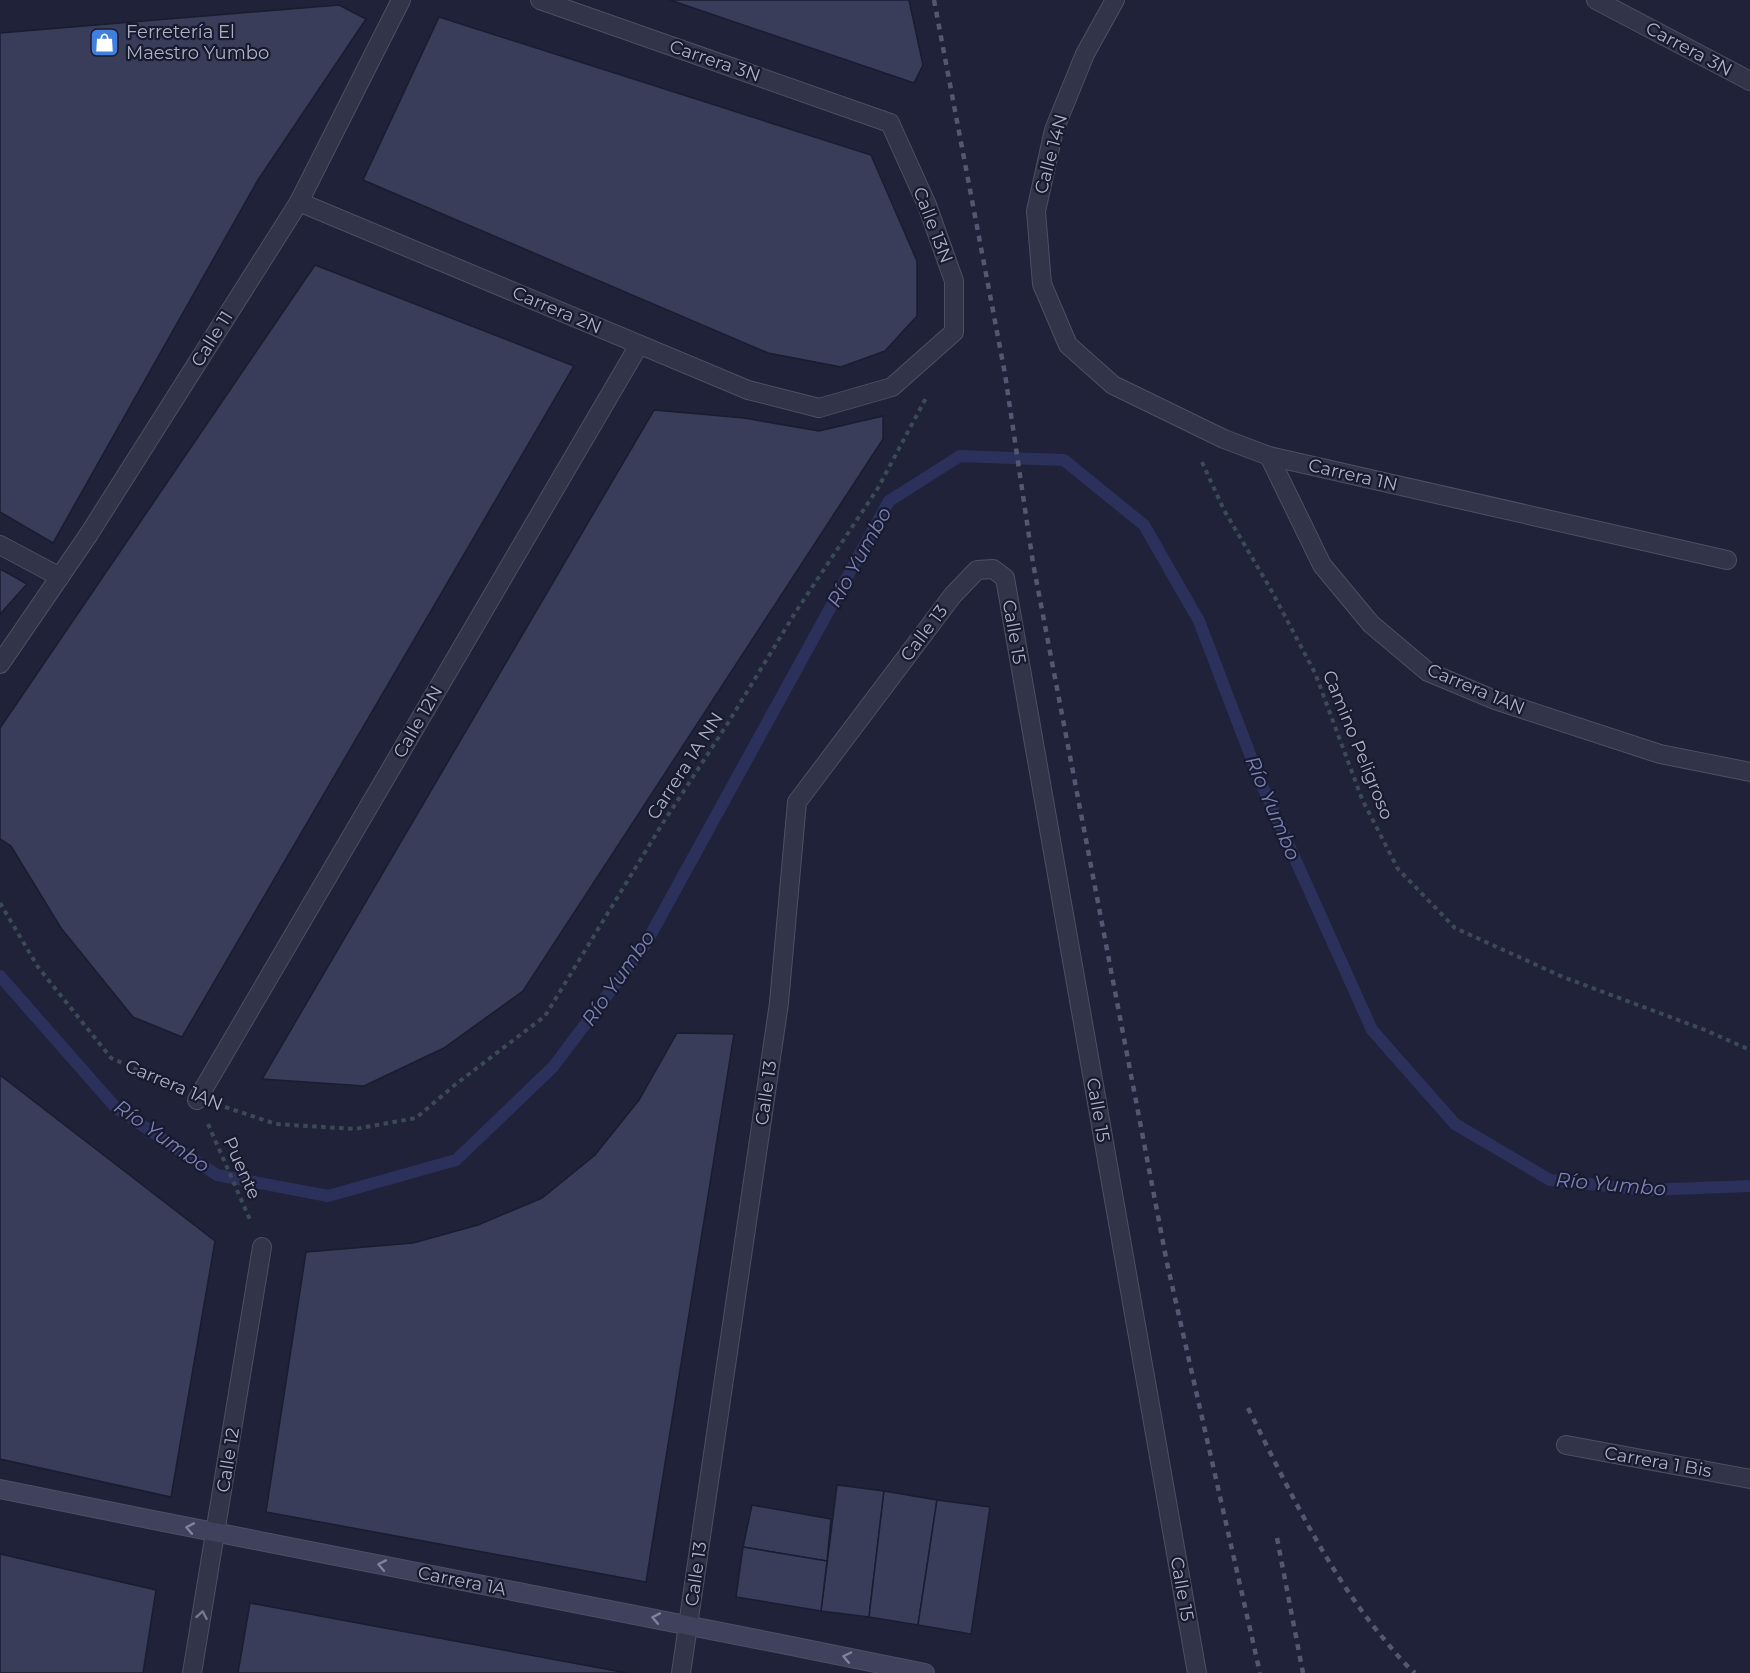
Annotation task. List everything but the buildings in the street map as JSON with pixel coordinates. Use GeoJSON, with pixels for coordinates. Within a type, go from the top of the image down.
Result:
{"type":"FeatureCollection","features":[{"type":"Feature","properties":{"kind":"street","name":"Calle 11"},"geometry":{"type":"LineString","coordinates":[[0,664],[95,524],[298,202],[401,0]]}},
{"type":"Feature","properties":{"kind":"street","name":"Carrera 3N"},"geometry":{"type":"LineString","coordinates":[[540,0],[890,123]]}},
{"type":"Feature","properties":{"kind":"street","name":"Calle 14N"},"geometry":{"type":"LineString","coordinates":[[1042,284],[1036,211],[1054,130],[1085,54],[1115,0]]}},
{"type":"Feature","properties":{"kind":"street","name":"Carrera 3N"},"geometry":{"type":"LineString","coordinates":[[1596,0],[1750,81]]}},
{"type":"Feature","properties":{"kind":"street","name":"Calle 13N"},"geometry":{"type":"LineString","coordinates":[[819,408],[892,387],[954,332],[954,281],[927,205],[890,123]]}},
{"type":"Feature","properties":{"kind":"street","name":"Carrera 2N"},"geometry":{"type":"LineString","coordinates":[[298,202],[748,390],[819,408]]}},
{"type":"Feature","properties":{"kind":"street","name":"Carrera 1N"},"geometry":{"type":"LineString","coordinates":[[1042,284],[1068,345],[1113,385],[1224,439],[1269,456],[1726,560]]}},
{"type":"Feature","properties":{"kind":"street","name":"Calle 12N"},"geometry":{"type":"LineString","coordinates":[[198,1099],[639,345]]}},
{"type":"Feature","properties":{"kind":"street","name":"Carrera 1AN"},"geometry":{"type":"LineString","coordinates":[[1269,456],[1322,565],[1371,624],[1428,672],[1496,700],[1660,754],[1750,772]]}},
{"type":"Feature","properties":{"kind":"street"},"geometry":{"type":"LineString","coordinates":[[0,544],[60,577]]}},
{"type":"Feature","properties":{"kind":"street","name":"Calle 15"},"geometry":{"type":"LineString","coordinates":[[977,570],[993,569],[1005,578],[1197,1673]]}},
{"type":"Feature","properties":{"kind":"street","name":"Calle 13"},"geometry":{"type":"LineString","coordinates":[[681,1673],[779,1004],[797,802],[953,596],[977,570]]}},
{"type":"Feature","properties":{"kind":"street","name":"Calle 12"},"geometry":{"type":"LineString","coordinates":[[192,1673],[262,1247]]}},
{"type":"Feature","properties":{"kind":"street","name":"Carrera 1 Bis"},"geometry":{"type":"LineString","coordinates":[[1566,1445],[1750,1479]]}},
{"type":"Feature","properties":{"kind":"street","name":"Carrera 1A"},"geometry":{"type":"LineString","coordinates":[[0,1489],[925,1673]]}},
{"type":"Feature","properties":{"kind":"path","name":"Carrera 1A NN"},"geometry":{"type":"LineString","coordinates":[[355,1129],[416,1118],[456,1084],[545,1016],[661,826],[878,488],[928,395]]}},
{"type":"Feature","properties":{"kind":"path","name":"Camino Peligroso"},"geometry":{"type":"LineString","coordinates":[[1201,460],[1224,510],[1270,588],[1315,673],[1362,799],[1398,869],[1455,928],[1563,977],[1705,1030],[1750,1050]]}},
{"type":"Feature","properties":{"kind":"path","name":"Carrera 1AN"},"geometry":{"type":"LineString","coordinates":[[0,903],[38,968],[111,1058],[198,1099],[276,1124],[355,1129]]}},
{"type":"Feature","properties":{"kind":"path","name":"Puente"},"geometry":{"type":"LineString","coordinates":[[198,1099],[262,1247]]}},
{"type":"Feature","properties":{"kind":"waterway","name":"Río Yumbo"},"geometry":{"type":"LineString","coordinates":[[0,976],[116,1108],[217,1175],[328,1196],[456,1160],[553,1067],[645,945],[889,501],[960,456],[1064,460],[1144,525],[1199,621],[1261,783],[1372,1030],[1455,1124],[1550,1180],[1646,1190],[1750,1186]]}},
{"type":"Feature","properties":{"kind":"railway"},"geometry":{"type":"LineString","coordinates":[[934,0],[1005,374],[1033,563],[1167,1263],[1260,1673]]}},
{"type":"Feature","properties":{"kind":"railway"},"geometry":{"type":"LineString","coordinates":[[1248,1408],[1307,1523],[1340,1579],[1378,1632],[1415,1673]]}},
{"type":"Feature","properties":{"kind":"railway"},"geometry":{"type":"LineString","coordinates":[[1277,1538],[1303,1673]]}},
{"type":"Feature","properties":{"kind":"place","name":"Ferretería El Maestro Yumbo"},"geometry":{"type":"Point","coordinates":[105,42]}}]}
